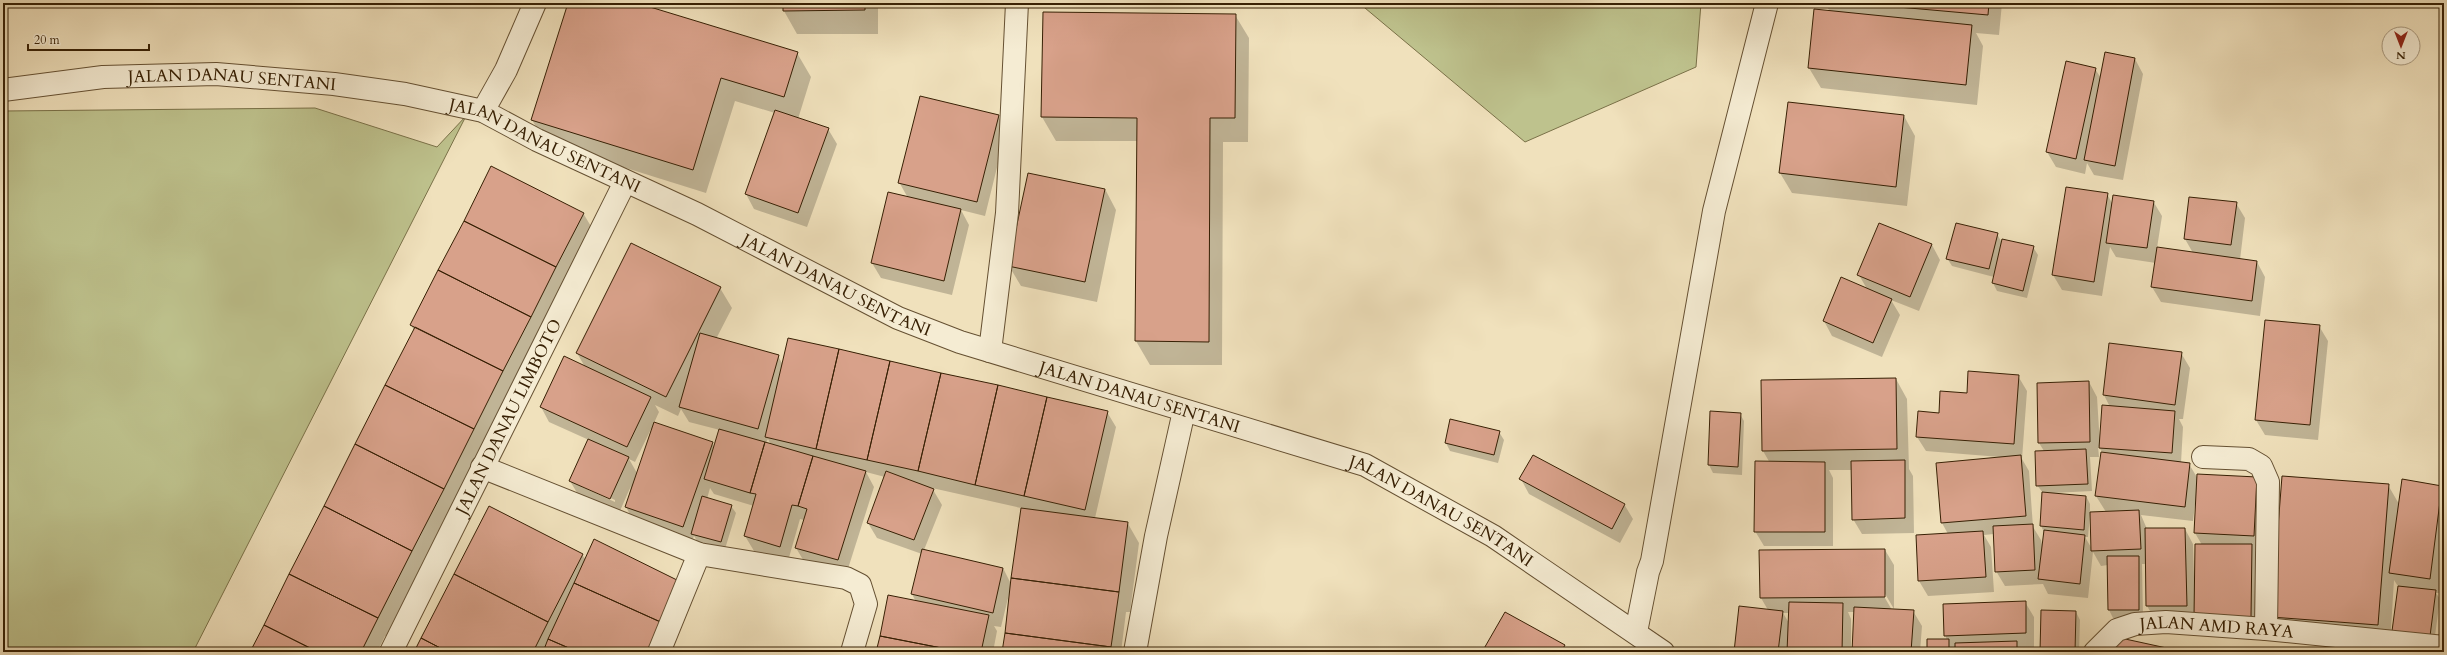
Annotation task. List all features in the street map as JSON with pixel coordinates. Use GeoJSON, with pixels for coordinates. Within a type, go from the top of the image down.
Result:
{"type":"FeatureCollection","features":[{"type":"Feature","properties":{"kind":"street"},"geometry":{"type":"LineString","coordinates":[[483,111],[506,70],[535,3]]}},
{"type":"Feature","properties":{"kind":"street"},"geometry":{"type":"LineString","coordinates":[[990,351],[1007,212],[1016,3]]}},
{"type":"Feature","properties":{"kind":"street"},"geometry":{"type":"LineString","coordinates":[[1636,632],[1648,572],[1652,561],[1714,210],[1767,3]]}},
{"type":"Feature","properties":{"kind":"street","name":"JALAN DANAU SENTANI"},"geometry":{"type":"LineString","coordinates":[[3,90],[103,77],[216,74],[334,84],[405,94],[483,111],[537,140],[697,214],[898,318],[990,351],[1364,465],[1493,536],[1636,632],[1662,652]]}},
{"type":"Feature","properties":{"kind":"street","name":"JALAN DANAU LIMBOTO"},"geometry":{"type":"LineString","coordinates":[[391,652],[625,182]]}},
{"type":"Feature","properties":{"kind":"street"},"geometry":{"type":"LineString","coordinates":[[1135,652],[1156,536],[1184,411]]}},
{"type":"Feature","properties":{"kind":"street"},"geometry":{"type":"LineString","coordinates":[[2203,457],[2249,460],[2261,466],[2268,482],[2266,629]]}},
{"type":"Feature","properties":{"kind":"street"},"geometry":{"type":"LineString","coordinates":[[482,468],[699,554],[846,578],[860,585],[866,604],[852,652]]}},
{"type":"Feature","properties":{"kind":"street"},"geometry":{"type":"LineString","coordinates":[[659,652],[699,554]]}},
{"type":"Feature","properties":{"kind":"street","name":"JALAN AMD RAYA"},"geometry":{"type":"LineString","coordinates":[[2095,652],[2116,630],[2135,624],[2166,622],[2266,629],[2444,647]]}},
{"type":"Feature","properties":{"kind":"green space"},"geometry":{"type":"Polygon","coordinates":[[[1359,3],[1701,3],[1696,67],[1525,142],[1359,3]]]}},
{"type":"Feature","properties":{"kind":"green space"},"geometry":{"type":"Polygon","coordinates":[[[315,108],[437,147],[466,116],[193,652],[3,652],[3,111],[315,108]]]}},
{"type":"Feature","properties":{"kind":"building"},"geometry":{"type":"Polygon","coordinates":[[[568,3],[637,3],[798,52],[784,97],[721,78],[693,170],[531,120],[568,3]]]}},
{"type":"Feature","properties":{"kind":"building"},"geometry":{"type":"Polygon","coordinates":[[[783,3],[865,3],[865,10],[783,11],[783,3]]]}},
{"type":"Feature","properties":{"kind":"building"},"geometry":{"type":"Polygon","coordinates":[[[1853,3],[1989,3],[1988,15],[1853,3]]]}},
{"type":"Feature","properties":{"kind":"building"},"geometry":{"type":"Polygon","coordinates":[[[1814,9],[1972,25],[1966,85],[1808,68],[1814,9]]]}},
{"type":"Feature","properties":{"kind":"building"},"geometry":{"type":"Polygon","coordinates":[[[1043,12],[1236,14],[1235,118],[1210,118],[1209,342],[1135,341],[1137,118],[1041,117],[1043,12]]]}},
{"type":"Feature","properties":{"kind":"building"},"geometry":{"type":"Polygon","coordinates":[[[2105,52],[2135,58],[2115,166],[2084,160],[2105,52]]]}},
{"type":"Feature","properties":{"kind":"building"},"geometry":{"type":"Polygon","coordinates":[[[2066,61],[2096,68],[2076,159],[2046,152],[2066,61]]]}},
{"type":"Feature","properties":{"kind":"building"},"geometry":{"type":"Polygon","coordinates":[[[920,96],[999,115],[977,202],[898,183],[920,96]]]}},
{"type":"Feature","properties":{"kind":"building"},"geometry":{"type":"Polygon","coordinates":[[[1788,102],[1904,115],[1896,187],[1779,173],[1788,102]]]}},
{"type":"Feature","properties":{"kind":"building"},"geometry":{"type":"Polygon","coordinates":[[[775,110],[829,128],[798,213],[745,194],[775,110]]]}},
{"type":"Feature","properties":{"kind":"building"},"geometry":{"type":"Polygon","coordinates":[[[491,166],[584,213],[556,267],[464,221],[491,166]]]}},
{"type":"Feature","properties":{"kind":"building"},"geometry":{"type":"Polygon","coordinates":[[[1028,173],[1105,189],[1085,282],[1008,266],[1028,173]]]}},
{"type":"Feature","properties":{"kind":"building"},"geometry":{"type":"Polygon","coordinates":[[[2066,187],[2108,193],[2094,282],[2052,275],[2066,187]]]}},
{"type":"Feature","properties":{"kind":"building"},"geometry":{"type":"Polygon","coordinates":[[[888,192],[961,209],[944,281],[871,263],[888,192]]]}},
{"type":"Feature","properties":{"kind":"building"},"geometry":{"type":"Polygon","coordinates":[[[2113,195],[2154,201],[2147,248],[2106,243],[2113,195]]]}},
{"type":"Feature","properties":{"kind":"building"},"geometry":{"type":"Polygon","coordinates":[[[2189,197],[2237,202],[2231,245],[2184,239],[2189,197]]]}},
{"type":"Feature","properties":{"kind":"building"},"geometry":{"type":"Polygon","coordinates":[[[464,221],[556,267],[531,317],[438,270],[464,221]]]}},
{"type":"Feature","properties":{"kind":"building"},"geometry":{"type":"Polygon","coordinates":[[[1879,223],[1932,244],[1910,297],[1857,275],[1879,223]]]}},
{"type":"Feature","properties":{"kind":"building"},"geometry":{"type":"Polygon","coordinates":[[[1956,223],[1998,233],[1989,269],[1946,259],[1956,223]]]}},
{"type":"Feature","properties":{"kind":"building"},"geometry":{"type":"Polygon","coordinates":[[[2002,239],[2034,246],[2023,291],[1992,283],[2002,239]]]}},
{"type":"Feature","properties":{"kind":"building"},"geometry":{"type":"Polygon","coordinates":[[[631,243],[721,287],[666,397],[576,353],[631,243]]]}},
{"type":"Feature","properties":{"kind":"building"},"geometry":{"type":"Polygon","coordinates":[[[2157,247],[2257,261],[2252,301],[2151,287],[2157,247]]]}},
{"type":"Feature","properties":{"kind":"building"},"geometry":{"type":"Polygon","coordinates":[[[438,270],[531,317],[503,371],[410,325],[438,270]]]}},
{"type":"Feature","properties":{"kind":"building"},"geometry":{"type":"Polygon","coordinates":[[[1841,277],[1892,299],[1873,343],[1823,321],[1841,277]]]}},
{"type":"Feature","properties":{"kind":"building"},"geometry":{"type":"Polygon","coordinates":[[[2265,320],[2320,325],[2310,425],[2255,420],[2265,320]]]}},
{"type":"Feature","properties":{"kind":"building"},"geometry":{"type":"Polygon","coordinates":[[[415,327],[503,371],[474,429],[385,385],[415,327]]]}},
{"type":"Feature","properties":{"kind":"building"},"geometry":{"type":"Polygon","coordinates":[[[700,333],[779,355],[758,429],[679,407],[700,333]]]}},
{"type":"Feature","properties":{"kind":"building"},"geometry":{"type":"Polygon","coordinates":[[[788,338],[839,349],[816,449],[765,437],[788,338]]]}},
{"type":"Feature","properties":{"kind":"building"},"geometry":{"type":"Polygon","coordinates":[[[2109,343],[2182,352],[2175,405],[2103,395],[2109,343]]]}},
{"type":"Feature","properties":{"kind":"building"},"geometry":{"type":"Polygon","coordinates":[[[839,349],[890,361],[867,460],[816,449],[839,349]]]}},
{"type":"Feature","properties":{"kind":"building"},"geometry":{"type":"Polygon","coordinates":[[[564,356],[651,397],[627,447],[540,407],[564,356]]]}},
{"type":"Feature","properties":{"kind":"building"},"geometry":{"type":"Polygon","coordinates":[[[890,361],[941,373],[918,471],[867,460],[890,361]]]}},
{"type":"Feature","properties":{"kind":"building"},"geometry":{"type":"Polygon","coordinates":[[[1968,371],[2019,375],[2014,444],[1916,437],[1918,411],[1939,413],[1940,391],[1967,393],[1968,371]]]}},
{"type":"Feature","properties":{"kind":"building"},"geometry":{"type":"Polygon","coordinates":[[[941,373],[998,385],[975,485],[918,471],[941,373]]]}},
{"type":"Feature","properties":{"kind":"building"},"geometry":{"type":"Polygon","coordinates":[[[1896,378],[1897,449],[1762,451],[1761,380],[1896,378]]]}},
{"type":"Feature","properties":{"kind":"building"},"geometry":{"type":"Polygon","coordinates":[[[2089,381],[2090,442],[2038,443],[2037,383],[2089,381]]]}},
{"type":"Feature","properties":{"kind":"building"},"geometry":{"type":"Polygon","coordinates":[[[385,385],[474,429],[444,489],[355,444],[385,385]]]}},
{"type":"Feature","properties":{"kind":"building"},"geometry":{"type":"Polygon","coordinates":[[[998,385],[1047,397],[1024,496],[975,485],[998,385]]]}},
{"type":"Feature","properties":{"kind":"building"},"geometry":{"type":"Polygon","coordinates":[[[1047,397],[1108,411],[1085,510],[1024,496],[1047,397]]]}},
{"type":"Feature","properties":{"kind":"building"},"geometry":{"type":"Polygon","coordinates":[[[2102,405],[2175,411],[2172,453],[2099,448],[2102,405]]]}},
{"type":"Feature","properties":{"kind":"building"},"geometry":{"type":"Polygon","coordinates":[[[1710,411],[1741,413],[1738,467],[1708,465],[1710,411]]]}},
{"type":"Feature","properties":{"kind":"building"},"geometry":{"type":"Polygon","coordinates":[[[1450,419],[1500,431],[1494,455],[1445,443],[1450,419]]]}},
{"type":"Feature","properties":{"kind":"building"},"geometry":{"type":"Polygon","coordinates":[[[654,422],[713,442],[683,527],[625,507],[654,422]]]}},
{"type":"Feature","properties":{"kind":"building"},"geometry":{"type":"Polygon","coordinates":[[[719,429],[765,442],[750,493],[704,479],[719,429]]]}},
{"type":"Feature","properties":{"kind":"building"},"geometry":{"type":"Polygon","coordinates":[[[588,439],[629,457],[610,499],[569,481],[588,439]]]}},
{"type":"Feature","properties":{"kind":"building"},"geometry":{"type":"Polygon","coordinates":[[[765,442],[813,456],[798,506],[792,505],[780,547],[744,536],[756,494],[750,493],[765,442]]]}},
{"type":"Feature","properties":{"kind":"building"},"geometry":{"type":"Polygon","coordinates":[[[355,444],[444,489],[412,551],[324,506],[355,444]]]}},
{"type":"Feature","properties":{"kind":"building"},"geometry":{"type":"Polygon","coordinates":[[[2086,449],[2088,484],[2036,486],[2035,451],[2086,449]]]}},
{"type":"Feature","properties":{"kind":"building"},"geometry":{"type":"Polygon","coordinates":[[[2101,452],[2190,463],[2185,507],[2095,496],[2101,452]]]}},
{"type":"Feature","properties":{"kind":"building"},"geometry":{"type":"Polygon","coordinates":[[[1533,455],[1625,504],[1612,529],[1519,479],[1533,455]]]}},
{"type":"Feature","properties":{"kind":"building"},"geometry":{"type":"Polygon","coordinates":[[[2021,455],[2026,516],[1941,523],[1936,463],[2021,455]]]}},
{"type":"Feature","properties":{"kind":"building"},"geometry":{"type":"Polygon","coordinates":[[[813,456],[866,471],[838,560],[795,548],[807,509],[798,506],[813,456]]]}},
{"type":"Feature","properties":{"kind":"building"},"geometry":{"type":"Polygon","coordinates":[[[1905,460],[1905,518],[1852,520],[1851,461],[1905,460]]]}},
{"type":"Feature","properties":{"kind":"building"},"geometry":{"type":"Polygon","coordinates":[[[1755,461],[1825,462],[1825,532],[1754,532],[1755,461]]]}},
{"type":"Feature","properties":{"kind":"building"},"geometry":{"type":"Polygon","coordinates":[[[886,471],[934,489],[914,540],[867,523],[886,471]]]}},
{"type":"Feature","properties":{"kind":"building"},"geometry":{"type":"Polygon","coordinates":[[[2197,474],[2257,477],[2254,536],[2194,533],[2197,474]]]}},
{"type":"Feature","properties":{"kind":"building"},"geometry":{"type":"Polygon","coordinates":[[[2282,476],[2389,484],[2378,625],[2271,617],[2282,476]]]}},
{"type":"Feature","properties":{"kind":"building"},"geometry":{"type":"Polygon","coordinates":[[[2402,479],[2442,486],[2430,579],[2389,573],[2402,479]]]}},
{"type":"Feature","properties":{"kind":"building"},"geometry":{"type":"Polygon","coordinates":[[[2042,492],[2086,496],[2084,530],[2040,526],[2042,492]]]}},
{"type":"Feature","properties":{"kind":"building"},"geometry":{"type":"Polygon","coordinates":[[[702,496],[732,505],[721,542],[691,534],[702,496]]]}},
{"type":"Feature","properties":{"kind":"building"},"geometry":{"type":"Polygon","coordinates":[[[324,506],[412,551],[378,618],[289,574],[324,506]]]}},
{"type":"Feature","properties":{"kind":"building"},"geometry":{"type":"Polygon","coordinates":[[[489,506],[583,554],[548,622],[454,574],[489,506]]]}},
{"type":"Feature","properties":{"kind":"building"},"geometry":{"type":"Polygon","coordinates":[[[1021,508],[1128,522],[1119,592],[1011,578],[1021,508]]]}},
{"type":"Feature","properties":{"kind":"building"},"geometry":{"type":"Polygon","coordinates":[[[2139,510],[2141,549],[2091,551],[2090,512],[2139,510]]]}},
{"type":"Feature","properties":{"kind":"building"},"geometry":{"type":"Polygon","coordinates":[[[2033,524],[2035,570],[1995,572],[1993,526],[2033,524]]]}},
{"type":"Feature","properties":{"kind":"building"},"geometry":{"type":"Polygon","coordinates":[[[2145,528],[2185,528],[2187,606],[2146,606],[2145,528]]]}},
{"type":"Feature","properties":{"kind":"building"},"geometry":{"type":"Polygon","coordinates":[[[2044,530],[2085,535],[2080,584],[2038,579],[2044,530]]]}},
{"type":"Feature","properties":{"kind":"building"},"geometry":{"type":"Polygon","coordinates":[[[1983,531],[1986,577],[1918,581],[1916,535],[1983,531]]]}},
{"type":"Feature","properties":{"kind":"building"},"geometry":{"type":"Polygon","coordinates":[[[594,539],[683,583],[665,624],[574,583],[594,539]]]}},
{"type":"Feature","properties":{"kind":"building"},"geometry":{"type":"Polygon","coordinates":[[[2195,544],[2252,544],[2251,617],[2194,616],[2195,544]]]}},
{"type":"Feature","properties":{"kind":"building"},"geometry":{"type":"Polygon","coordinates":[[[922,549],[1003,568],[993,613],[911,594],[922,549]]]}},
{"type":"Feature","properties":{"kind":"building"},"geometry":{"type":"Polygon","coordinates":[[[1885,549],[1885,597],[1760,598],[1759,550],[1885,549]]]}},
{"type":"Feature","properties":{"kind":"building"},"geometry":{"type":"Polygon","coordinates":[[[2107,556],[2139,556],[2139,610],[2108,610],[2107,556]]]}},
{"type":"Feature","properties":{"kind":"building"},"geometry":{"type":"Polygon","coordinates":[[[289,574],[378,618],[361,652],[318,652],[264,625],[289,574]]]}},
{"type":"Feature","properties":{"kind":"building"},"geometry":{"type":"Polygon","coordinates":[[[454,574],[548,622],[533,652],[448,652],[421,638],[454,574]]]}},
{"type":"Feature","properties":{"kind":"building"},"geometry":{"type":"Polygon","coordinates":[[[1011,578],[1119,592],[1111,647],[1005,633],[1011,578]]]}},
{"type":"Feature","properties":{"kind":"building"},"geometry":{"type":"Polygon","coordinates":[[[574,583],[665,624],[653,652],[578,652],[548,639],[574,583]]]}},
{"type":"Feature","properties":{"kind":"building"},"geometry":{"type":"Polygon","coordinates":[[[2398,586],[2436,590],[2430,636],[2392,631],[2398,586]]]}},
{"type":"Feature","properties":{"kind":"building"},"geometry":{"type":"Polygon","coordinates":[[[888,595],[989,615],[981,652],[962,652],[880,636],[888,595]]]}},
{"type":"Feature","properties":{"kind":"building"},"geometry":{"type":"Polygon","coordinates":[[[2444,597],[2444,619],[2440,618],[2444,597]]]}},
{"type":"Feature","properties":{"kind":"building"},"geometry":{"type":"Polygon","coordinates":[[[2026,601],[2026,633],[1944,636],[1943,604],[2026,601]]]}},
{"type":"Feature","properties":{"kind":"building"},"geometry":{"type":"Polygon","coordinates":[[[1789,602],[1843,603],[1842,652],[1787,652],[1789,602]]]}},
{"type":"Feature","properties":{"kind":"building"},"geometry":{"type":"Polygon","coordinates":[[[1739,606],[1783,611],[1778,652],[1734,652],[1739,606]]]}},
{"type":"Feature","properties":{"kind":"building"},"geometry":{"type":"Polygon","coordinates":[[[1854,607],[1914,610],[1911,652],[1852,652],[1854,607]]]}},
{"type":"Feature","properties":{"kind":"building"},"geometry":{"type":"Polygon","coordinates":[[[2041,610],[2076,611],[2075,652],[2040,652],[2041,610]]]}},
{"type":"Feature","properties":{"kind":"building"},"geometry":{"type":"Polygon","coordinates":[[[1505,612],[1565,645],[1561,652],[1482,652],[1505,612]]]}},
{"type":"Feature","properties":{"kind":"building"},"geometry":{"type":"Polygon","coordinates":[[[264,625],[318,652],[250,652],[264,625]]]}},
{"type":"Feature","properties":{"kind":"building"},"geometry":{"type":"Polygon","coordinates":[[[1005,633],[1111,647],[1111,652],[1002,652],[1005,633]]]}},
{"type":"Feature","properties":{"kind":"building"},"geometry":{"type":"Polygon","coordinates":[[[880,636],[962,652],[876,652],[880,636]]]}},
{"type":"Feature","properties":{"kind":"building"},"geometry":{"type":"Polygon","coordinates":[[[2116,637],[2185,652],[2113,652],[2116,637]]]}},
{"type":"Feature","properties":{"kind":"building"},"geometry":{"type":"Polygon","coordinates":[[[421,638],[448,652],[414,652],[421,638]]]}},
{"type":"Feature","properties":{"kind":"building"},"geometry":{"type":"Polygon","coordinates":[[[548,639],[578,652],[543,652],[548,639]]]}},
{"type":"Feature","properties":{"kind":"building"},"geometry":{"type":"Polygon","coordinates":[[[1927,639],[1949,639],[1949,652],[1927,652],[1927,639]]]}},
{"type":"Feature","properties":{"kind":"building"},"geometry":{"type":"Polygon","coordinates":[[[2017,641],[2017,652],[1955,652],[1955,643],[2017,641]]]}}]}
